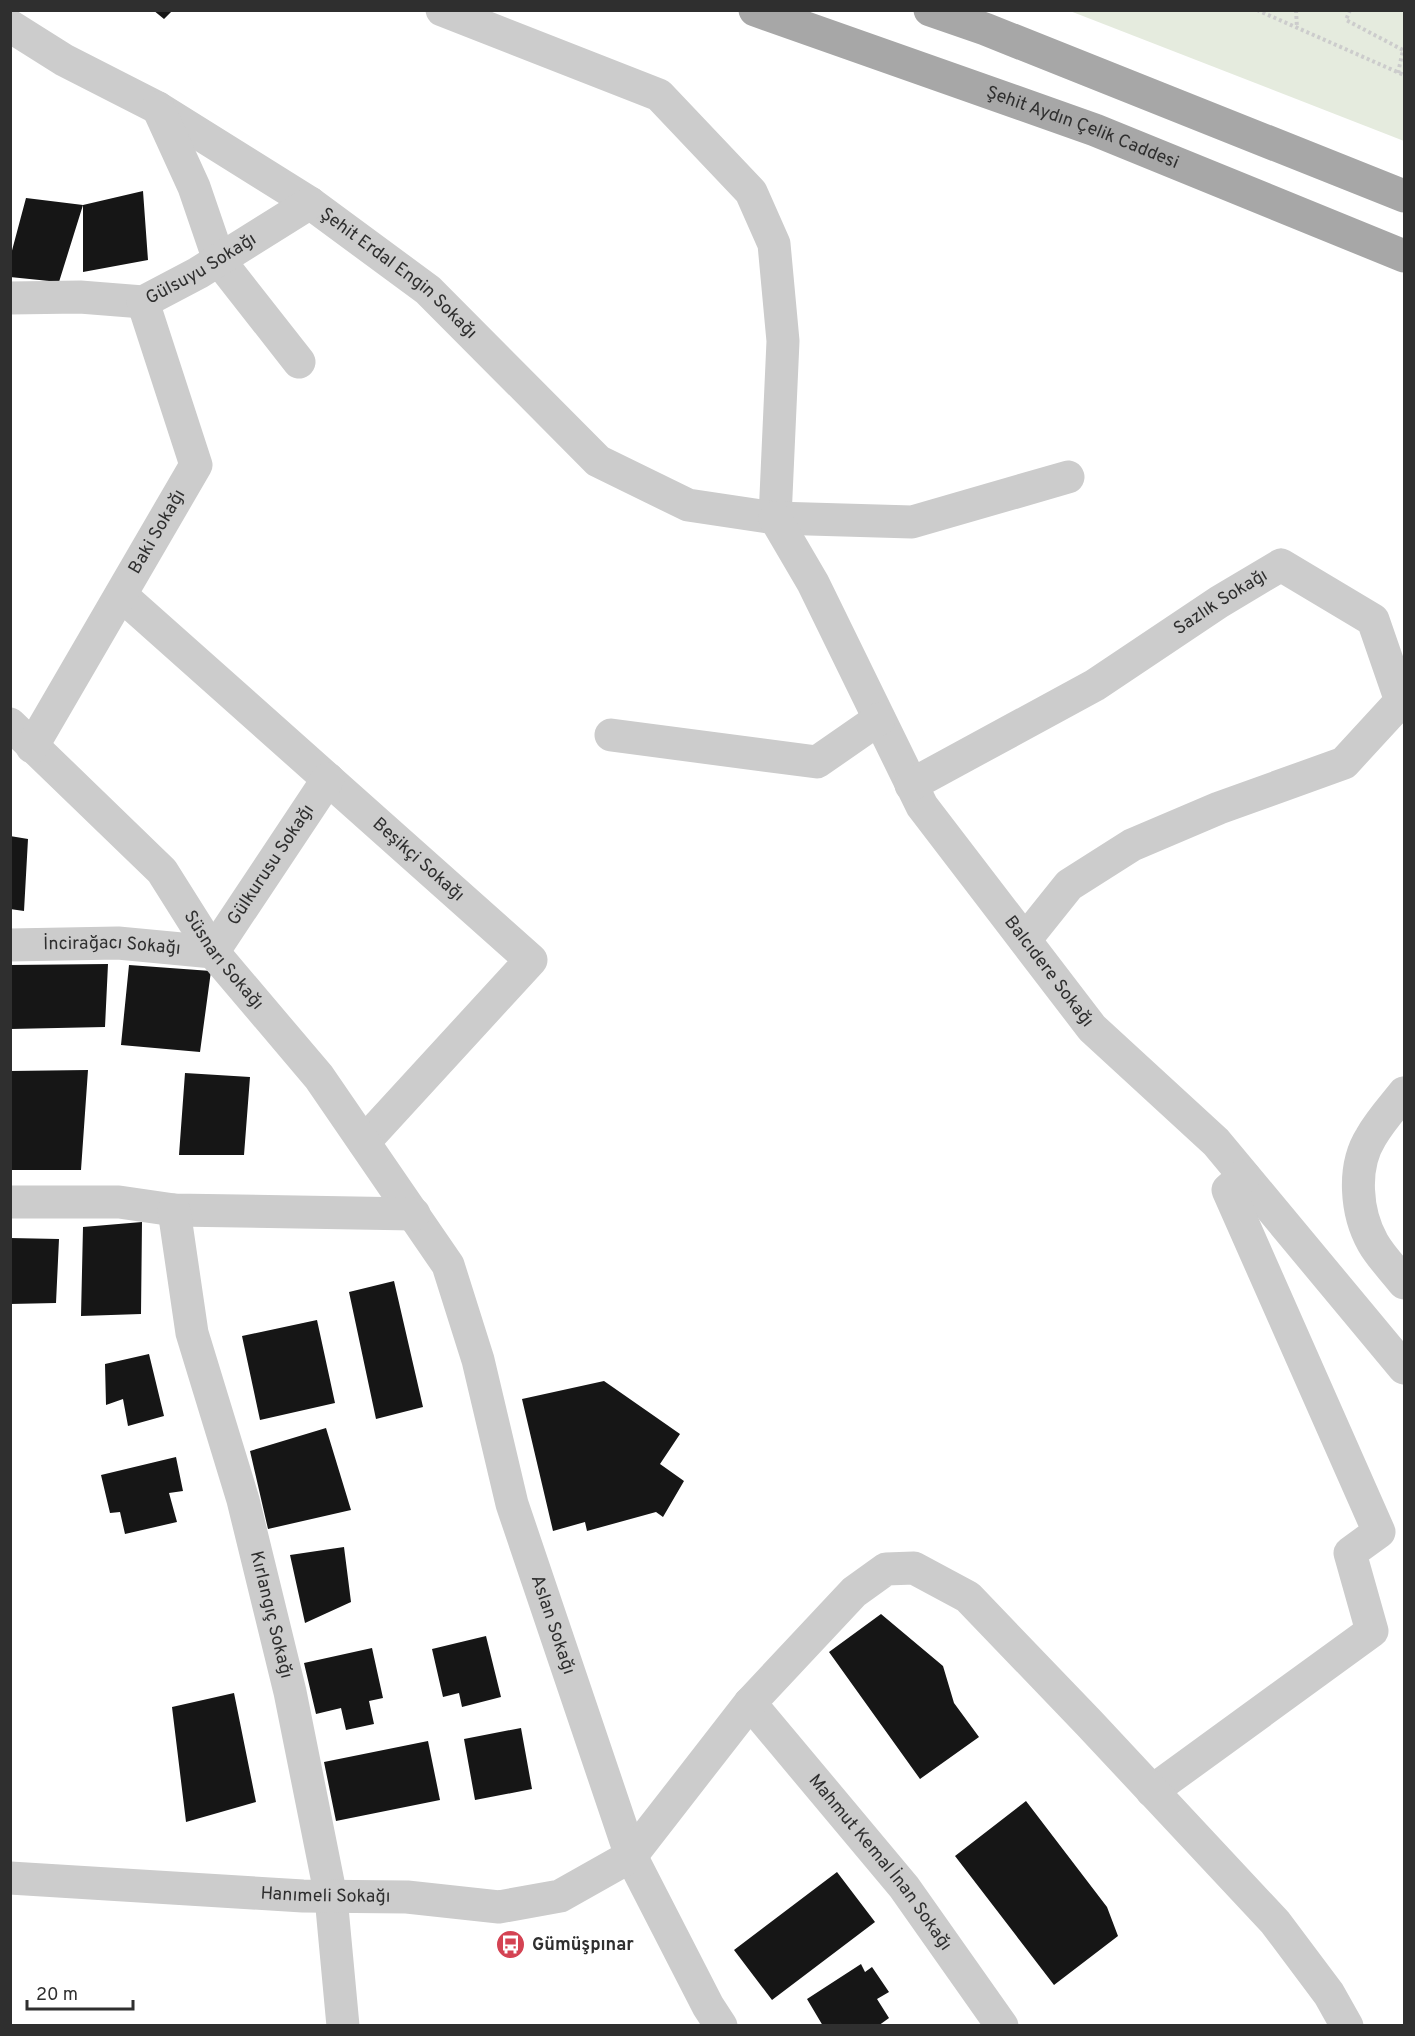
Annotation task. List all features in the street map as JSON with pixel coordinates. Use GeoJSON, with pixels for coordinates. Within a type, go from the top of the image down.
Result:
{"type":"FeatureCollection","features":[{"type":"Feature","properties":{"kind":"main road","name":"Şehit Aydın Çelik Caddesi"},"geometry":{"type":"LineString","coordinates":[[755,10],[1095,130],[1404,256]]}},
{"type":"Feature","properties":{"kind":"main road"},"geometry":{"type":"LineString","coordinates":[[930,10],[1404,196]]}},
{"type":"Feature","properties":{"kind":"street"},"geometry":{"type":"LineString","coordinates":[[442,10],[659,95],[751,192],[774,244],[783,341],[775,518]]}},
{"type":"Feature","properties":{"kind":"street","name":"Şehit Erdal Engin Sokağı"},"geometry":{"type":"LineString","coordinates":[[10,26],[64,60],[158,108],[310,203],[428,290],[598,461],[688,505],[775,518],[912,522],[1068,477]]}},
{"type":"Feature","properties":{"kind":"street"},"geometry":{"type":"LineString","coordinates":[[158,108],[194,186],[219,260],[299,362]]}},
{"type":"Feature","properties":{"kind":"street","name":"Gülsuyu Sokağı"},"geometry":{"type":"LineString","coordinates":[[10,298],[80,297],[143,302],[219,260],[310,203]]}},
{"type":"Feature","properties":{"kind":"street","name":"Baki Sokağı"},"geometry":{"type":"LineString","coordinates":[[21,736],[120,595],[196,465],[143,302]]}},
{"type":"Feature","properties":{"kind":"street","name":"Balcıdere Sokağı"},"geometry":{"type":"LineString","coordinates":[[775,518],[813,583],[922,806],[1092,1028],[1216,1142],[1404,1368]]}},
{"type":"Feature","properties":{"kind":"street","name":"Sazlık Sokağı"},"geometry":{"type":"LineString","coordinates":[[911,785],[1095,685],[1219,602],[1281,565],[1373,620],[1403,701],[1344,763],[1219,808],[1123,850],[1069,885],[1025,940]]}},
{"type":"Feature","properties":{"kind":"street","name":"Beşikçi Sokağı"},"geometry":{"type":"LineString","coordinates":[[120,595],[531,960],[364,1142]]}},
{"type":"Feature","properties":{"kind":"street"},"geometry":{"type":"LineString","coordinates":[[611,735],[817,762],[879,719]]}},
{"type":"Feature","properties":{"kind":"street","name":"Süsnarı Sokağı"},"geometry":{"type":"LineString","coordinates":[[21,736],[162,871],[213,952],[319,1077],[414,1214]]}},
{"type":"Feature","properties":{"kind":"street","name":"Gülkurusu Sokağı"},"geometry":{"type":"LineString","coordinates":[[213,952],[328,779]]}},
{"type":"Feature","properties":{"kind":"street","name":"İncirağacı Sokağı"},"geometry":{"type":"LineString","coordinates":[[10,945],[118,944],[213,952]]}},
{"type":"Feature","properties":{"kind":"street"},"geometry":{"type":"LineString","coordinates":[[1404,1093],[1370,1138],[1362,1159],[1358,1181],[1364,1224],[1373,1243],[1404,1283]]}},
{"type":"Feature","properties":{"kind":"street"},"geometry":{"type":"LineString","coordinates":[[1152,1791],[1372,1631],[1350,1553],[1379,1532],[1228,1190],[1244,1176]]}},
{"type":"Feature","properties":{"kind":"street"},"geometry":{"type":"LineString","coordinates":[[10,1202],[119,1202],[174,1210],[414,1214]]}},
{"type":"Feature","properties":{"kind":"street","name":"Kırlangıç Sokağı"},"geometry":{"type":"LineString","coordinates":[[174,1210],[192,1333],[243,1500],[288,1681],[331,1897],[343,2025]]}},
{"type":"Feature","properties":{"kind":"street","name":"Aslan Sokağı"},"geometry":{"type":"LineString","coordinates":[[414,1214],[448,1265],[478,1360],[512,1504],[631,1856],[708,2006],[721,2025]]}},
{"type":"Feature","properties":{"kind":"street"},"geometry":{"type":"LineString","coordinates":[[631,1856],[750,1703],[854,1592],[886,1569],[914,1568],[968,1597],[1152,1791],[1275,1922],[1329,1994],[1347,2025]]}},
{"type":"Feature","properties":{"kind":"street","name":"Mahmut Kemal İnan Sokağı"},"geometry":{"type":"LineString","coordinates":[[750,1703],[904,1887],[1002,2025]]}},
{"type":"Feature","properties":{"kind":"street","name":"Hanımeli Sokağı"},"geometry":{"type":"LineString","coordinates":[[10,1878],[331,1897],[407,1897],[499,1907],[560,1896],[631,1856]]}},
{"type":"Feature","properties":{"kind":"path"},"geometry":{"type":"LineString","coordinates":[[1257,10],[1404,75]]}},
{"type":"Feature","properties":{"kind":"path"},"geometry":{"type":"LineString","coordinates":[[1296,10],[1298,28]]}},
{"type":"Feature","properties":{"kind":"path"},"geometry":{"type":"LineString","coordinates":[[1350,10],[1346,21],[1404,50],[1398,73]]}},
{"type":"Feature","properties":{"kind":"shaded area"},"geometry":{"type":"Polygon","coordinates":[[[1070,11],[1404,11],[1404,141],[1070,11]]]}},
{"type":"Feature","properties":{"kind":"building"},"geometry":{"type":"Polygon","coordinates":[[[153,10],[173,10],[164,19],[153,10]]]}},
{"type":"Feature","properties":{"kind":"building"},"geometry":{"type":"Polygon","coordinates":[[[143,191],[148,260],[83,272],[83,205],[143,191]]]}},
{"type":"Feature","properties":{"kind":"building"},"geometry":{"type":"Polygon","coordinates":[[[26,198],[83,205],[59,282],[10,277],[10,258],[26,198]]]}},
{"type":"Feature","properties":{"kind":"building"},"geometry":{"type":"Polygon","coordinates":[[[10,836],[28,839],[24,911],[10,909],[10,836]]]}},
{"type":"Feature","properties":{"kind":"building"},"geometry":{"type":"Polygon","coordinates":[[[108,964],[105,1027],[10,1029],[10,965],[108,964]]]}},
{"type":"Feature","properties":{"kind":"building"},"geometry":{"type":"Polygon","coordinates":[[[129,965],[211,971],[200,1052],[121,1045],[129,965]]]}},
{"type":"Feature","properties":{"kind":"building"},"geometry":{"type":"Polygon","coordinates":[[[88,1070],[81,1170],[10,1170],[10,1071],[88,1070]]]}},
{"type":"Feature","properties":{"kind":"building"},"geometry":{"type":"Polygon","coordinates":[[[185,1073],[250,1077],[244,1155],[179,1155],[185,1073]]]}},
{"type":"Feature","properties":{"kind":"building"},"geometry":{"type":"Polygon","coordinates":[[[142,1222],[141,1314],[81,1316],[83,1227],[142,1222]]]}},
{"type":"Feature","properties":{"kind":"building"},"geometry":{"type":"Polygon","coordinates":[[[10,1238],[59,1239],[56,1303],[10,1304],[10,1238]]]}},
{"type":"Feature","properties":{"kind":"building"},"geometry":{"type":"Polygon","coordinates":[[[394,1281],[423,1407],[376,1419],[349,1292],[394,1281]]]}},
{"type":"Feature","properties":{"kind":"building"},"geometry":{"type":"Polygon","coordinates":[[[317,1320],[335,1403],[260,1420],[242,1336],[317,1320]]]}},
{"type":"Feature","properties":{"kind":"building"},"geometry":{"type":"Polygon","coordinates":[[[149,1354],[164,1416],[128,1426],[123,1399],[106,1405],[105,1364],[149,1354]]]}},
{"type":"Feature","properties":{"kind":"building"},"geometry":{"type":"Polygon","coordinates":[[[604,1381],[680,1434],[660,1464],[684,1481],[663,1517],[656,1512],[587,1531],[585,1522],[553,1531],[522,1399],[604,1381]]]}},
{"type":"Feature","properties":{"kind":"building"},"geometry":{"type":"Polygon","coordinates":[[[326,1428],[351,1510],[268,1529],[250,1451],[326,1428]]]}},
{"type":"Feature","properties":{"kind":"building"},"geometry":{"type":"Polygon","coordinates":[[[176,1457],[183,1491],[169,1493],[177,1522],[125,1534],[120,1512],[110,1513],[101,1475],[176,1457]]]}},
{"type":"Feature","properties":{"kind":"building"},"geometry":{"type":"Polygon","coordinates":[[[344,1547],[351,1602],[305,1623],[290,1555],[344,1547]]]}},
{"type":"Feature","properties":{"kind":"building"},"geometry":{"type":"Polygon","coordinates":[[[881,1614],[943,1666],[954,1703],[979,1737],[920,1779],[829,1652],[881,1614]]]}},
{"type":"Feature","properties":{"kind":"building"},"geometry":{"type":"Polygon","coordinates":[[[486,1636],[501,1697],[462,1707],[459,1693],[443,1697],[432,1649],[486,1636]]]}},
{"type":"Feature","properties":{"kind":"building"},"geometry":{"type":"Polygon","coordinates":[[[372,1648],[383,1698],[369,1701],[374,1724],[346,1730],[341,1708],[316,1714],[304,1663],[372,1648]]]}},
{"type":"Feature","properties":{"kind":"building"},"geometry":{"type":"Polygon","coordinates":[[[234,1693],[256,1802],[186,1822],[172,1707],[234,1693]]]}},
{"type":"Feature","properties":{"kind":"building"},"geometry":{"type":"Polygon","coordinates":[[[521,1728],[532,1789],[475,1800],[464,1739],[521,1728]]]}},
{"type":"Feature","properties":{"kind":"building"},"geometry":{"type":"Polygon","coordinates":[[[428,1741],[440,1800],[336,1821],[324,1762],[428,1741]]]}},
{"type":"Feature","properties":{"kind":"building"},"geometry":{"type":"Polygon","coordinates":[[[1026,1801],[1107,1907],[1118,1936],[1054,1985],[955,1856],[1026,1801]]]}},
{"type":"Feature","properties":{"kind":"building"},"geometry":{"type":"Polygon","coordinates":[[[837,1872],[875,1922],[772,2000],[734,1950],[837,1872]]]}},
{"type":"Feature","properties":{"kind":"building"},"geometry":{"type":"Polygon","coordinates":[[[861,1964],[865,1972],[872,1967],[889,1992],[877,1999],[889,2018],[878,2026],[823,2026],[807,1999],[861,1964]]]}},
{"type":"Feature","properties":{"kind":"place","name":"Gümüşpınar"},"geometry":{"type":"Point","coordinates":[511,1945]}}]}
